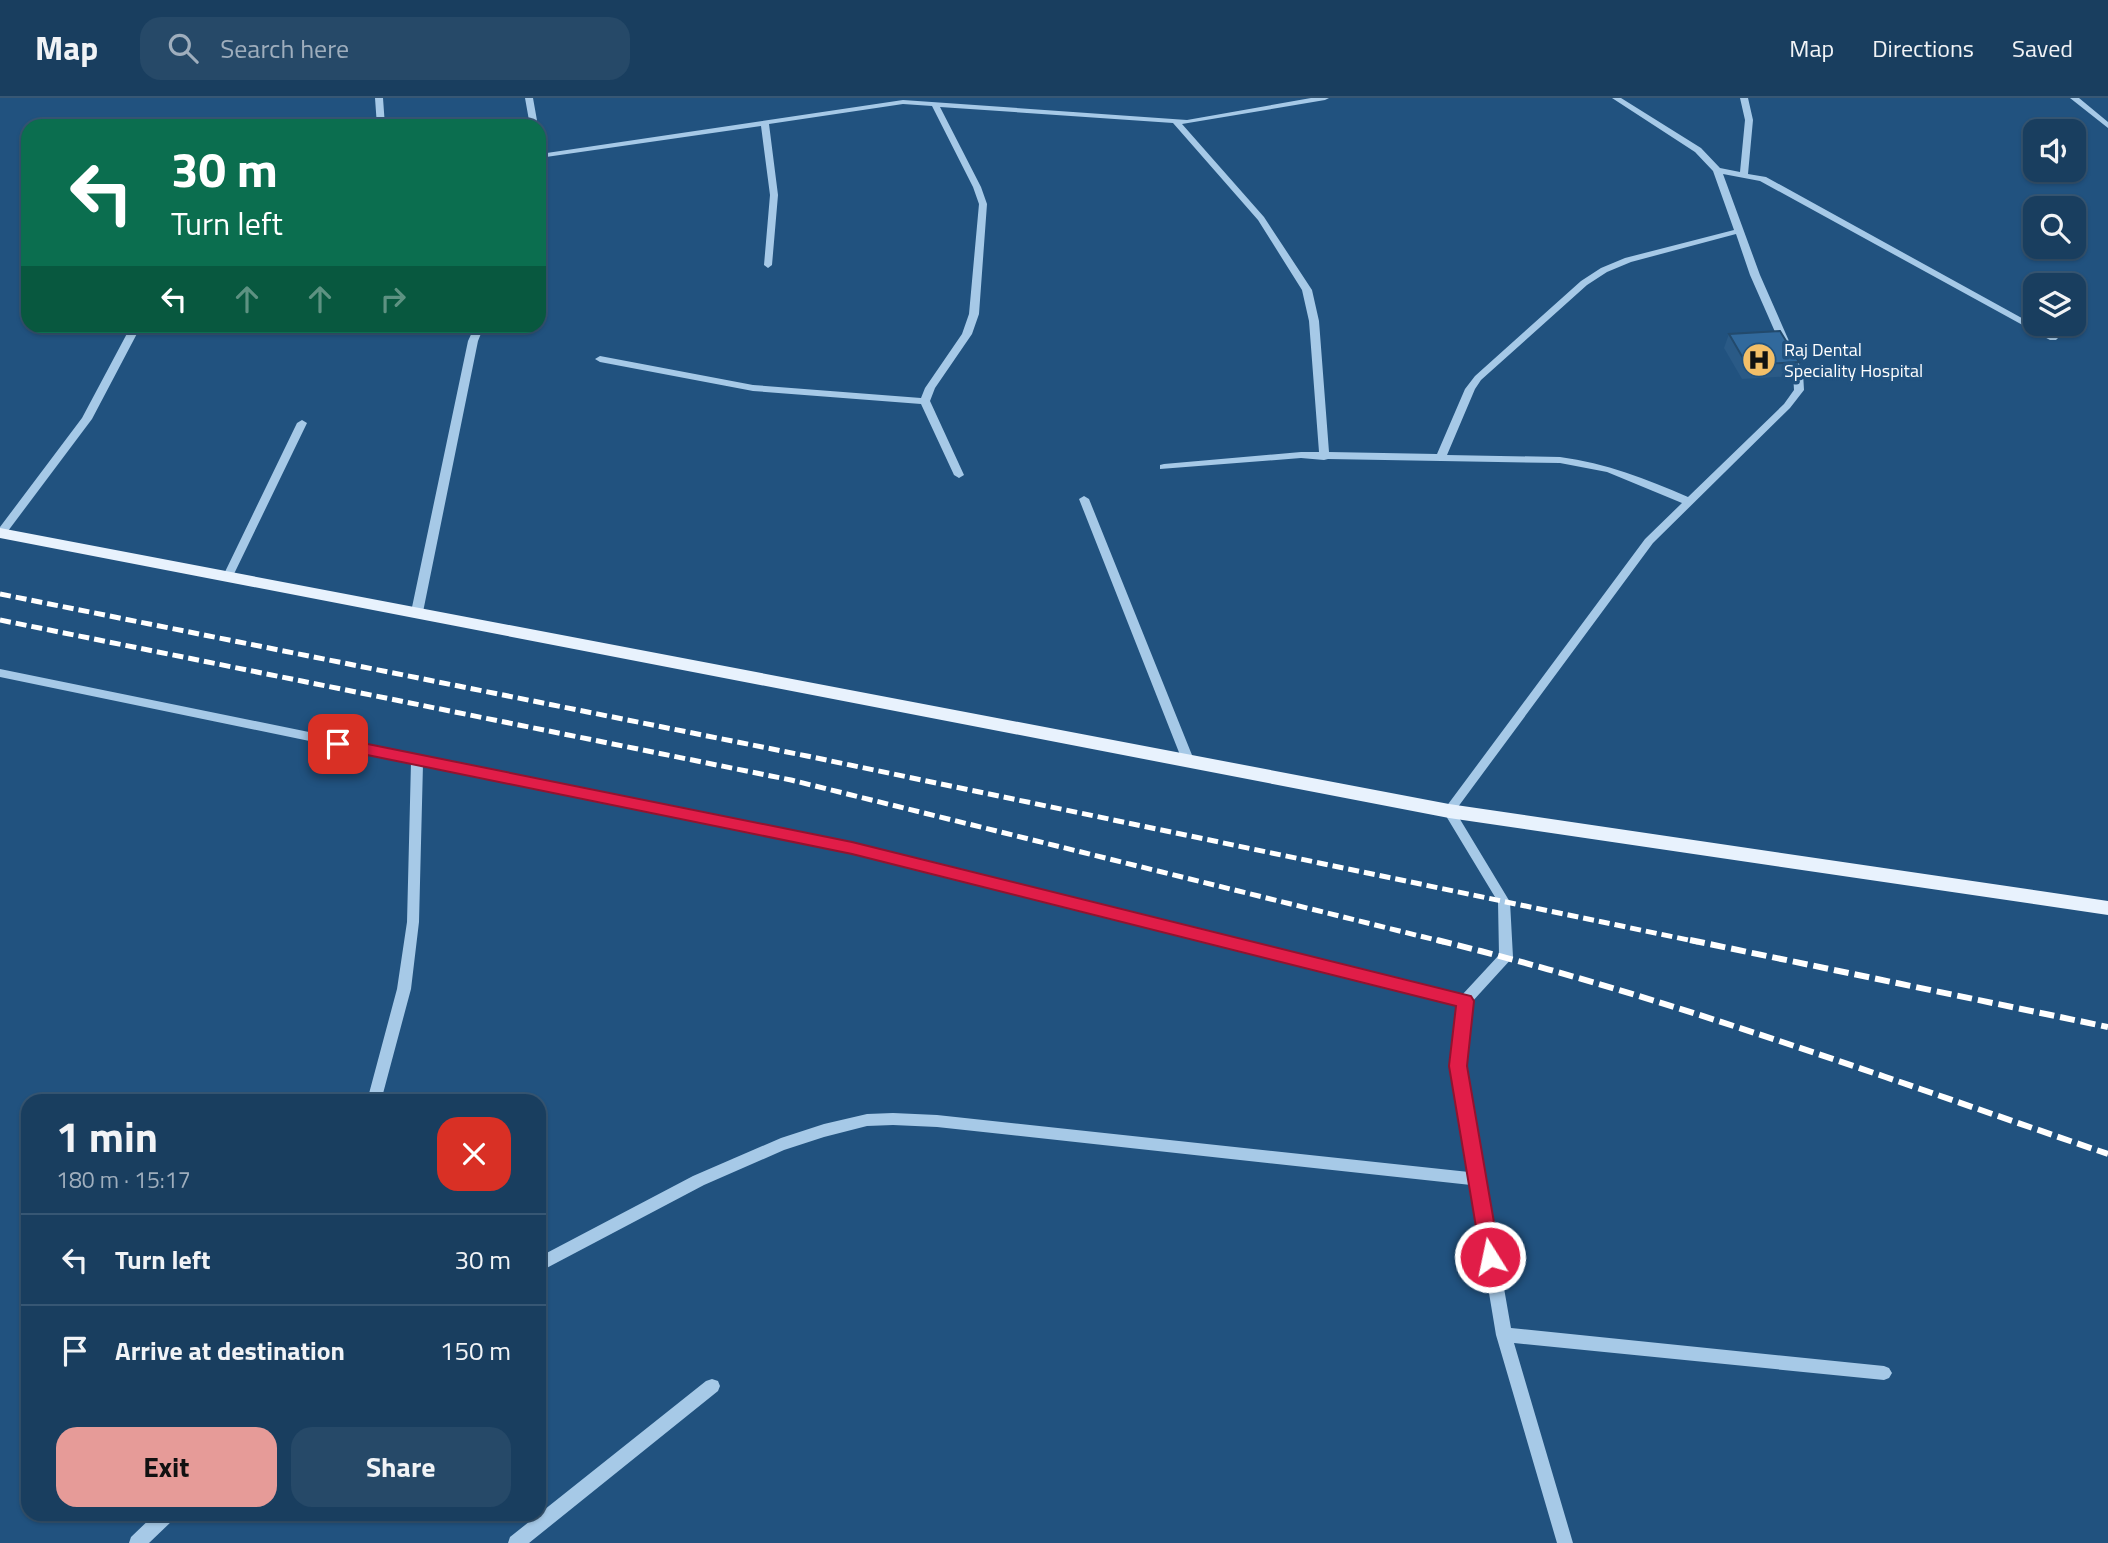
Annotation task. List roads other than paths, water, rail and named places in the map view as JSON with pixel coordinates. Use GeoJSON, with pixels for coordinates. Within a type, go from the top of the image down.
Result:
{"type":"FeatureCollection","features":[{"type":"Feature","properties":{"kind":"main road"},"geometry":{"type":"LineString","coordinates":[[1,533],[1449,811],[2108,908]]}},
{"type":"Feature","properties":{"kind":"street"},"geometry":{"type":"LineString","coordinates":[[379,98],[380,119]]}},
{"type":"Feature","properties":{"kind":"street"},"geometry":{"type":"LineString","coordinates":[[529,98],[533,119]]}},
{"type":"Feature","properties":{"kind":"street"},"geometry":{"type":"LineString","coordinates":[[546,154],[765,122],[834,108],[891,103],[928,101],[1175,121],[1204,120],[1325,98]]}},
{"type":"Feature","properties":{"kind":"street"},"geometry":{"type":"LineString","coordinates":[[1565,1543],[1504,1335],[1458,1066],[1465,1001],[1506,957],[1504,902],[1449,811],[1649,541],[1787,406],[1799,390],[1798,373],[1739,231],[1717,170],[1698,150],[1616,98]]}},
{"type":"Feature","properties":{"kind":"street"},"geometry":{"type":"LineString","coordinates":[[1744,98],[1749,120],[1744,174]]}},
{"type":"Feature","properties":{"kind":"street"},"geometry":{"type":"LineString","coordinates":[[2074,98],[2108,126]]}},
{"type":"Feature","properties":{"kind":"street"},"geometry":{"type":"LineString","coordinates":[[928,101],[977,187],[983,204],[974,313],[967,334],[930,388],[925,401],[959,475]]}},
{"type":"Feature","properties":{"kind":"street"},"geometry":{"type":"LineString","coordinates":[[1175,121],[1261,219],[1307,290],[1314,321],[1324,457]]}},
{"type":"Feature","properties":{"kind":"street"},"geometry":{"type":"LineString","coordinates":[[765,122],[774,195],[768,265]]}},
{"type":"Feature","properties":{"kind":"street"},"geometry":{"type":"LineString","coordinates":[[1717,170],[1763,179],[2053,338]]}},
{"type":"Feature","properties":{"kind":"street"},"geometry":{"type":"LineString","coordinates":[[1441,458],[1470,389],[1478,378],[1584,282],[1628,260],[1739,231]]}},
{"type":"Feature","properties":{"kind":"street"},"geometry":{"type":"LineString","coordinates":[[1,533],[87,418],[132,333]]}},
{"type":"Feature","properties":{"kind":"street"},"geometry":{"type":"LineString","coordinates":[[417,612],[476,333]]}},
{"type":"Feature","properties":{"kind":"street"},"geometry":{"type":"LineString","coordinates":[[600,359],[753,388],[925,401]]}},
{"type":"Feature","properties":{"kind":"street"},"geometry":{"type":"LineString","coordinates":[[228,576],[302,423]]}},
{"type":"Feature","properties":{"kind":"street"},"geometry":{"type":"LineString","coordinates":[[1164,467],[1275,456],[1560,460],[1593,463],[1621,472],[1689,502]]}},
{"type":"Feature","properties":{"kind":"street"},"geometry":{"type":"LineString","coordinates":[[1084,499],[1188,761]]}},
{"type":"Feature","properties":{"kind":"street"},"geometry":{"type":"LineString","coordinates":[[0,674],[852,848],[1465,1001]]}},
{"type":"Feature","properties":{"kind":"street"},"geometry":{"type":"LineString","coordinates":[[376,1094],[404,989],[413,922],[417,760]]}},
{"type":"Feature","properties":{"kind":"street"},"geometry":{"type":"LineString","coordinates":[[546,1261],[692,1185],[785,1142],[870,1120],[937,1121],[1477,1179]]}},
{"type":"Feature","properties":{"kind":"street"},"geometry":{"type":"LineString","coordinates":[[1504,1335],[1884,1373]]}},
{"type":"Feature","properties":{"kind":"street"},"geometry":{"type":"LineString","coordinates":[[546,1519],[712,1386]]}},
{"type":"Feature","properties":{"kind":"street"},"geometry":{"type":"LineString","coordinates":[[136,1543],[160,1521]]}},
{"type":"Feature","properties":{"kind":"street"},"geometry":{"type":"LineString","coordinates":[[516,1543],[543,1521]]}},
{"type":"Feature","properties":{"kind":"railway"},"geometry":{"type":"LineString","coordinates":[[0,594],[807,756],[1698,942]]}},
{"type":"Feature","properties":{"kind":"railway"},"geometry":{"type":"LineString","coordinates":[[0,620],[791,780],[1444,942]]}},
{"type":"Feature","properties":{"kind":"railway"},"geometry":{"type":"LineString","coordinates":[[1437,940],[1607,986],[1691,1012],[2108,1154]]}},
{"type":"Feature","properties":{"kind":"railway"},"geometry":{"type":"LineString","coordinates":[[1690,940],[2108,1027]]}},
{"type":"Feature","properties":{"kind":"place","name":"Raj Dental Speciality Hospital"},"geometry":{"type":"Point","coordinates":[1759,360]}}]}
